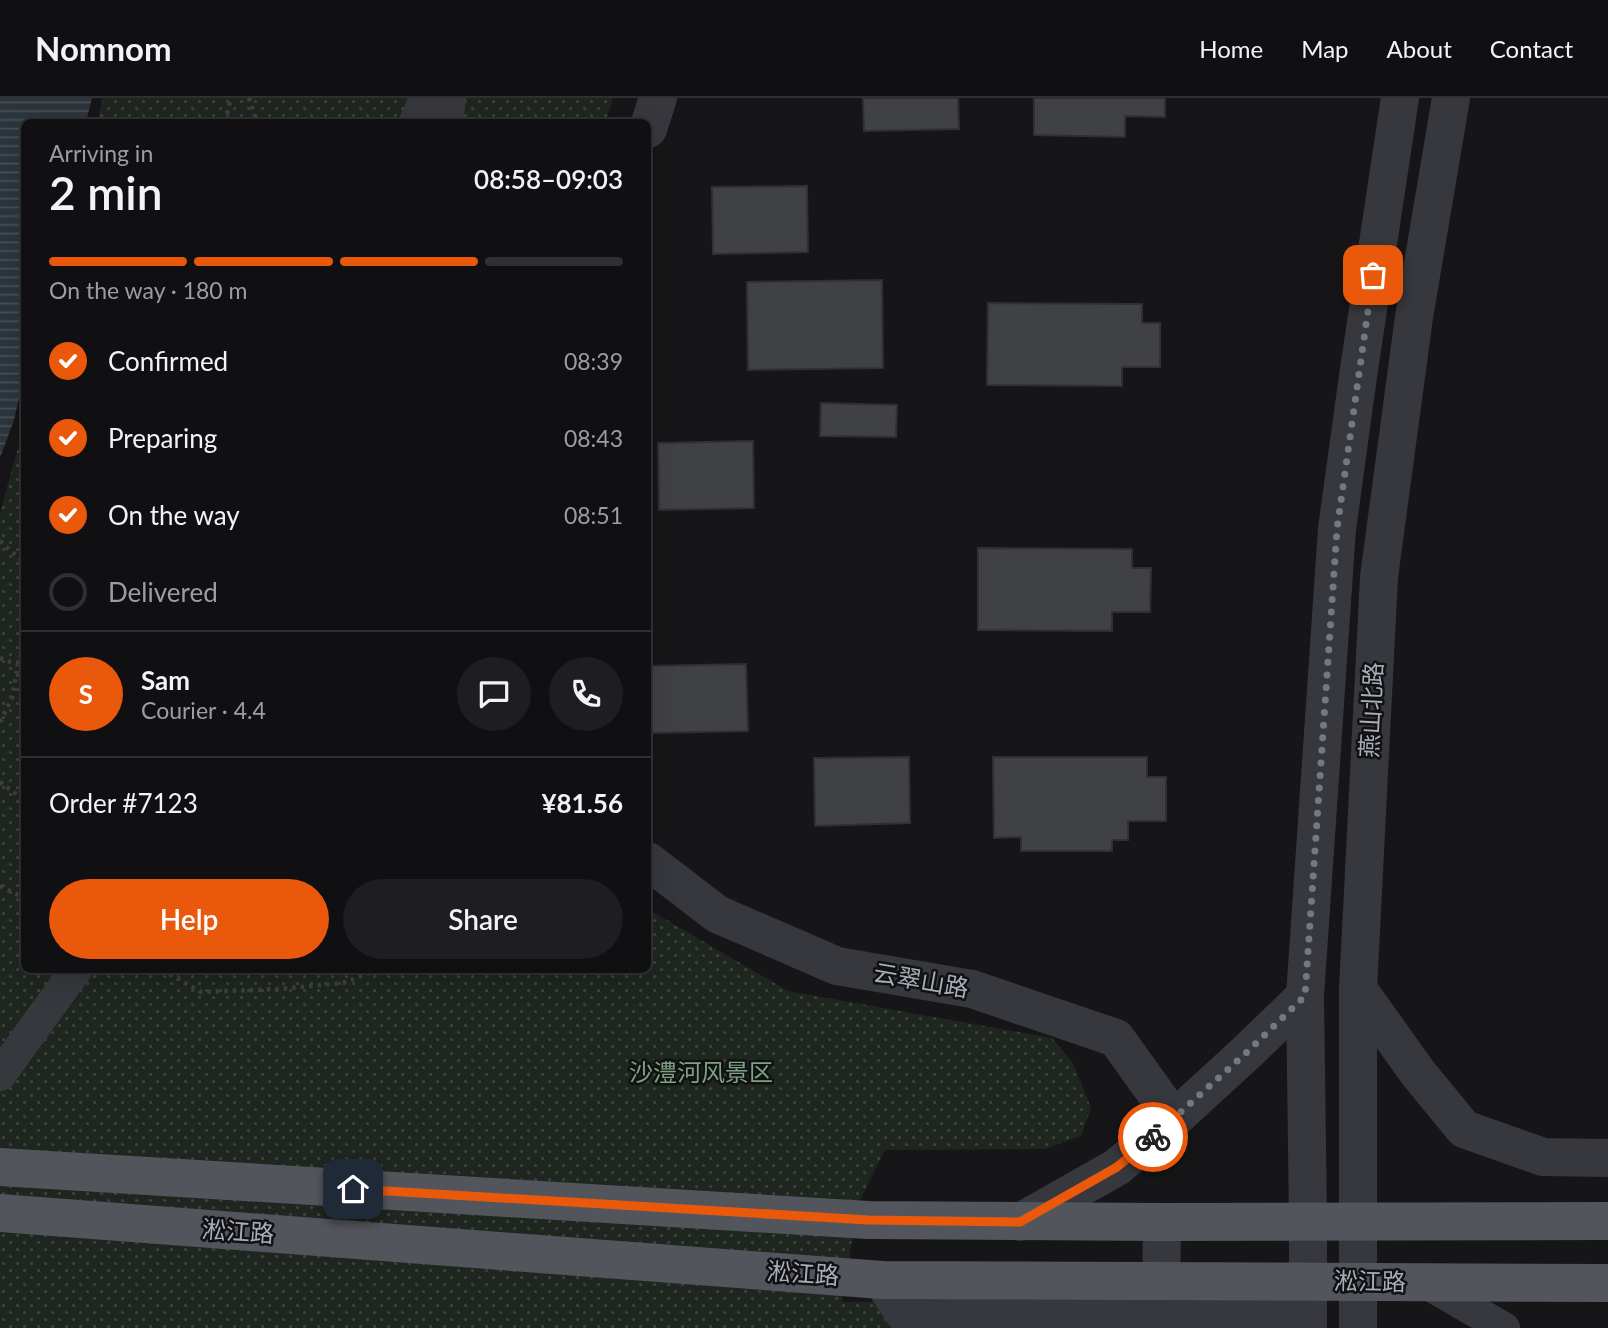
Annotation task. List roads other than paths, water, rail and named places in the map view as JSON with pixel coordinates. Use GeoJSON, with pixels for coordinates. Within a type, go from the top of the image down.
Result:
{"type":"FeatureCollection","features":[{"type":"Feature","properties":{"kind":"main road","name":"淞江路"},"geometry":{"type":"LineString","coordinates":[[0,1167],[868,1220],[1608,1221]]}},
{"type":"Feature","properties":{"kind":"main road","name":"淞江路"},"geometry":{"type":"LineString","coordinates":[[0,1213],[882,1280],[1161,1309],[1308,1309],[1358,1282],[1608,1283]]}},
{"type":"Feature","properties":{"kind":"street"},"geometry":{"type":"LineString","coordinates":[[416,119],[425,98]]}},
{"type":"Feature","properties":{"kind":"street"},"geometry":{"type":"LineString","coordinates":[[447,119],[450,98]]}},
{"type":"Feature","properties":{"kind":"street"},"geometry":{"type":"LineString","coordinates":[[651,120],[658,98]]}},
{"type":"Feature","properties":{"kind":"street","name":"燕山北路"},"geometry":{"type":"LineString","coordinates":[[1308,1309],[1305,996],[1337,529],[1400,98]]}},
{"type":"Feature","properties":{"kind":"street","name":"燕山北路"},"geometry":{"type":"LineString","coordinates":[[1358,1328],[1358,989],[1379,577],[1414,317],[1451,98]]}},
{"type":"Feature","properties":{"kind":"street","name":"云翠山路"},"geometry":{"type":"LineString","coordinates":[[651,862],[717,914],[837,966],[972,989],[1116,1038],[1174,1119]]}},
{"type":"Feature","properties":{"kind":"street"},"geometry":{"type":"LineString","coordinates":[[0,1075],[74,973]]}},
{"type":"Feature","properties":{"kind":"street"},"geometry":{"type":"LineString","coordinates":[[1358,989],[1418,1073],[1464,1129],[1543,1157],[1608,1158]]}},
{"type":"Feature","properties":{"kind":"street"},"geometry":{"type":"LineString","coordinates":[[1020,1222],[1117,1167],[1174,1119],[1305,996]]}},
{"type":"Feature","properties":{"kind":"street"},"geometry":{"type":"LineString","coordinates":[[1161,1222],[1161,1309]]}},
{"type":"Feature","properties":{"kind":"street"},"geometry":{"type":"LineString","coordinates":[[1426,1283],[1504,1328]]}},
{"type":"Feature","properties":{"kind":"park label","name":"沙澧河风景区"},"geometry":{"type":"Point","coordinates":[701,1073]}}]}
